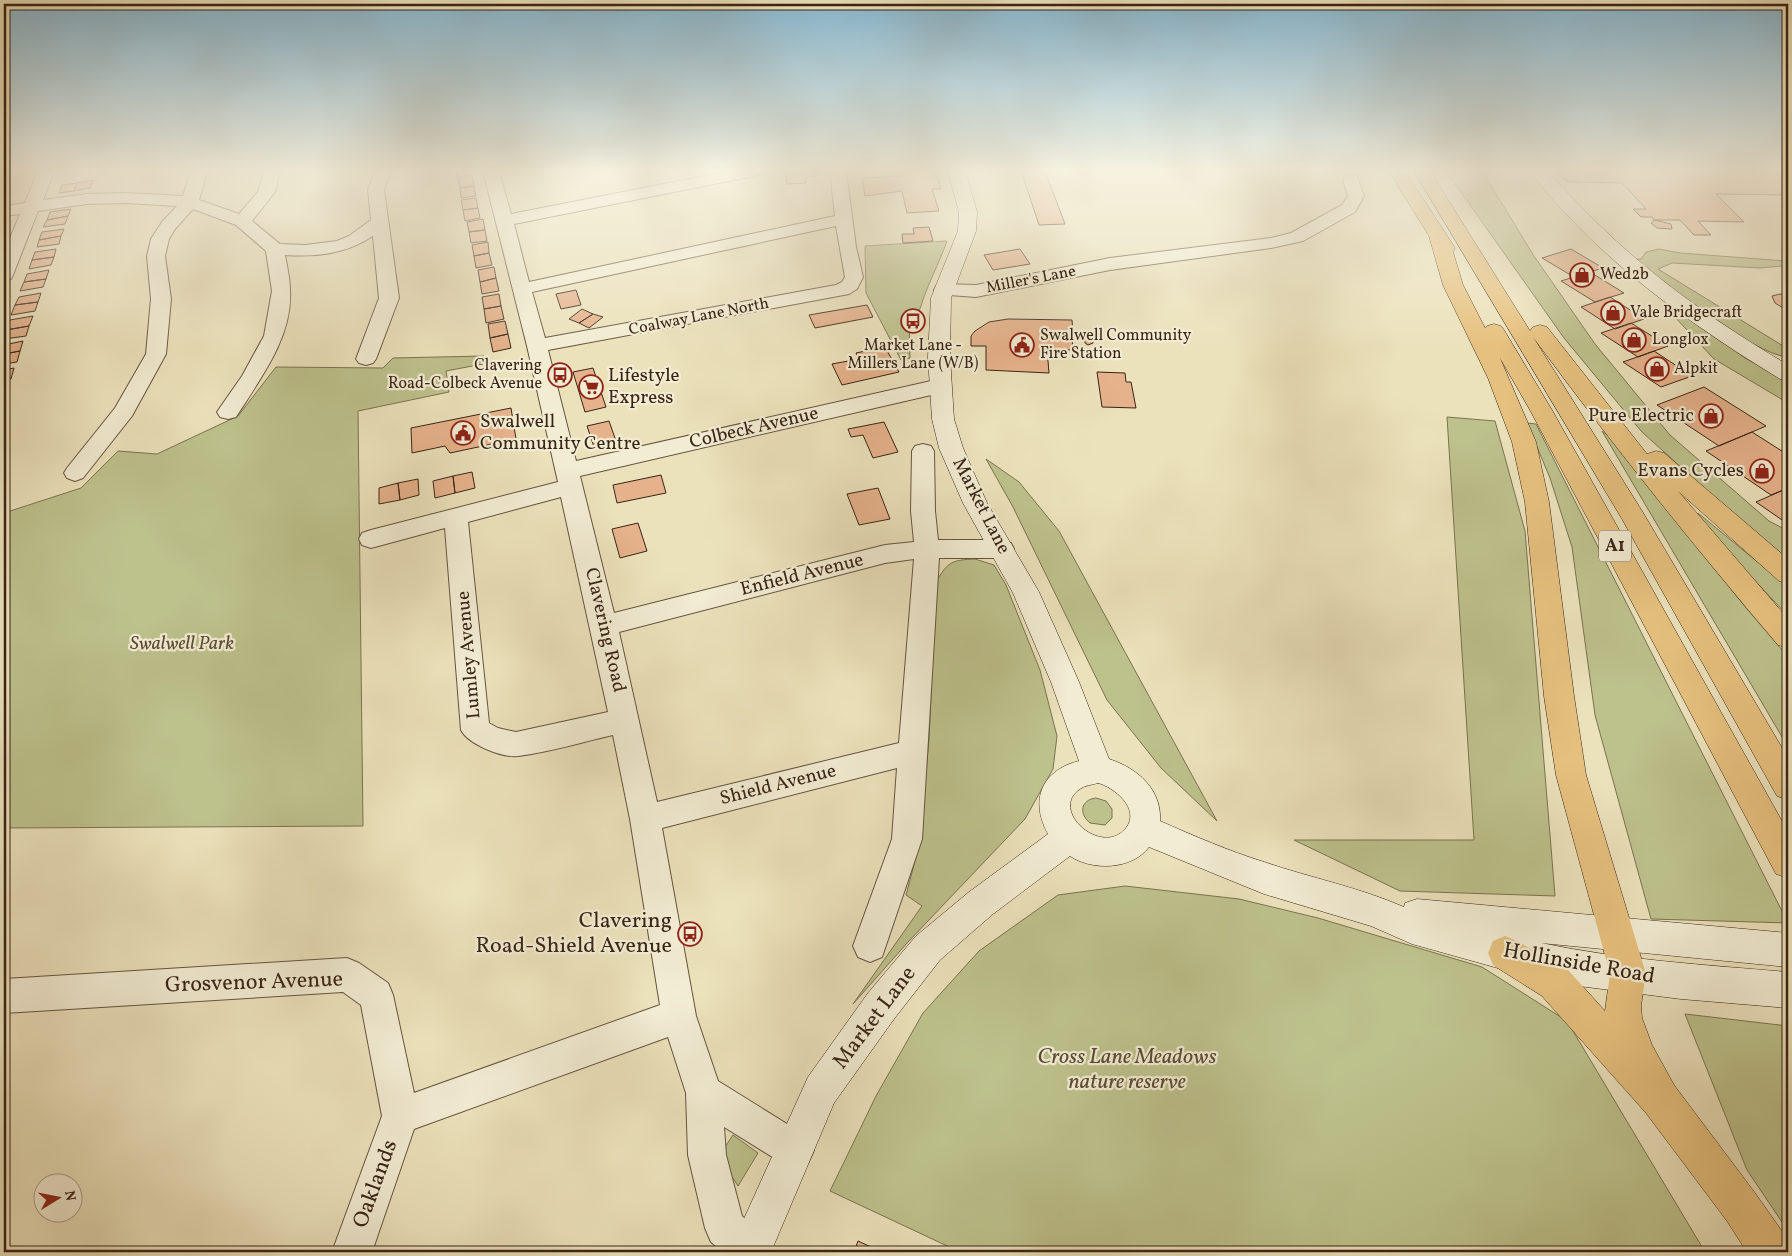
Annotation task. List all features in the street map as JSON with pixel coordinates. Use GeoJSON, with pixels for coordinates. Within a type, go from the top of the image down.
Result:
{"type":"FeatureCollection","features":[{"type":"Feature","properties":{"kind":"highway","name":"A1"},"geometry":{"type":"LineString","coordinates":[[1459,230],[1633,517],[1788,786]]}},
{"type":"Feature","properties":{"kind":"highway","name":"A1"},"geometry":{"type":"LineString","coordinates":[[1437,232],[1540,410],[1788,862]]}},
{"type":"Feature","properties":{"kind":"highway"},"geometry":{"type":"LineString","coordinates":[[1437,232],[1452,285],[1499,378],[1524,442],[1537,502],[1553,648],[1571,775],[1628,974],[1623,1005],[1624,1018],[1636,1054],[1660,1099]]}},
{"type":"Feature","properties":{"kind":"highway"},"geometry":{"type":"LineString","coordinates":[[1468,244],[1501,278],[1574,377],[1724,564],[1788,637]]}},
{"type":"Feature","properties":{"kind":"highway"},"geometry":{"type":"LineString","coordinates":[[1574,377],[1657,460],[1788,574]]}},
{"type":"Feature","properties":{"kind":"highway"},"geometry":{"type":"LineString","coordinates":[[1505,953],[1555,983],[1660,1099],[1742,1207],[1772,1252]]}},
{"type":"Feature","properties":{"kind":"street"},"geometry":{"type":"LineString","coordinates":[[4,275],[22,230]]}},
{"type":"Feature","properties":{"kind":"street"},"geometry":{"type":"LineString","coordinates":[[75,473],[124,410],[156,354],[160,299],[156,256],[160,239],[166,230]]}},
{"type":"Feature","properties":{"kind":"street"},"geometry":{"type":"LineString","coordinates":[[252,230],[276,249],[305,251],[339,248],[365,236],[372,230]]}},
{"type":"Feature","properties":{"kind":"street"},"geometry":{"type":"LineString","coordinates":[[366,358],[389,298],[381,230]]}},
{"type":"Feature","properties":{"kind":"street","name":"Clavering Road"},"geometry":{"type":"LineString","coordinates":[[506,230],[570,478],[625,720],[645,819],[679,1016],[704,1093],[707,1155],[725,1228],[750,1251]]}},
{"type":"Feature","properties":{"kind":"street"},"geometry":{"type":"LineString","coordinates":[[521,289],[795,230]]}},
{"type":"Feature","properties":{"kind":"street","name":"Coalway Lane North"},"geometry":{"type":"LineString","coordinates":[[537,346],[842,290],[850,285],[854,277],[846,230]]}},
{"type":"Feature","properties":{"kind":"street","name":"Market Lane"},"geometry":{"type":"LineString","coordinates":[[967,230],[943,290],[940,318],[940,386],[943,419],[951,448],[975,503],[1026,592],[1065,682],[1098,770]]}},
{"type":"Feature","properties":{"kind":"street","name":"Miller's Lane"},"geometry":{"type":"LineString","coordinates":[[943,290],[976,291],[1110,264],[1271,243],[1297,237],[1310,230]]}},
{"type":"Feature","properties":{"kind":"street"},"geometry":{"type":"LineString","coordinates":[[1590,230],[1643,277],[1712,328],[1788,374]]}},
{"type":"Feature","properties":{"kind":"street"},"geometry":{"type":"LineString","coordinates":[[228,412],[252,376],[274,336],[280,291],[276,249]]}},
{"type":"Feature","properties":{"kind":"street","name":"Colbeck Avenue"},"geometry":{"type":"LineString","coordinates":[[371,538],[456,516],[570,478],[940,386]]}},
{"type":"Feature","properties":{"kind":"street","name":"Market Lane"},"geometry":{"type":"LineString","coordinates":[[870,946],[907,839],[927,548],[922,511],[923,450]]}},
{"type":"Feature","properties":{"kind":"street","name":"Lumley Avenue"},"geometry":{"type":"LineString","coordinates":[[456,516],[475,730],[493,739],[516,744],[625,720]]}},
{"type":"Feature","properties":{"kind":"street","name":"Enfield Avenue"},"geometry":{"type":"LineString","coordinates":[[604,626],[885,554],[927,548],[1002,549]]}},
{"type":"Feature","properties":{"kind":"street","name":"Shield Avenue"},"geometry":{"type":"LineString","coordinates":[[645,819],[912,752]]}},
{"type":"Feature","properties":{"kind":"street"},"geometry":{"type":"LineString","coordinates":[[1098,770],[1112,773],[1126,780],[1136,790],[1143,802],[1146,816],[1144,829],[1137,840],[1126,848],[1112,852],[1097,851],[1082,846],[1069,838],[1059,825],[1054,812],[1055,798],[1060,786],[1070,776],[1083,771],[1098,770]]}},
{"type":"Feature","properties":{"kind":"street","name":"Hollinside Road"},"geometry":{"type":"LineString","coordinates":[[1144,829],[1183,847],[1264,878],[1375,911],[1412,927],[1505,953],[1571,968],[1681,981],[1788,990]]}},
{"type":"Feature","properties":{"kind":"street","name":"Market Lane"},"geometry":{"type":"LineString","coordinates":[[750,1251],[821,1090],[881,1006],[928,948],[981,903],[1069,838]]}},
{"type":"Feature","properties":{"kind":"street","name":"Hollinside Road"},"geometry":{"type":"LineString","coordinates":[[1375,911],[1788,950]]}},
{"type":"Feature","properties":{"kind":"street","name":"Grosvenor Avenue"},"geometry":{"type":"LineString","coordinates":[[4,996],[348,975],[376,995],[400,1116]]}},
{"type":"Feature","properties":{"kind":"street"},"geometry":{"type":"LineString","coordinates":[[400,1116],[679,1016]]}},
{"type":"Feature","properties":{"kind":"street"},"geometry":{"type":"LineString","coordinates":[[704,1093],[795,1150]]}},
{"type":"Feature","properties":{"kind":"street","name":"Oaklands"},"geometry":{"type":"LineString","coordinates":[[352,1252],[400,1116]]}},
{"type":"Feature","properties":{"kind":"green space"},"geometry":{"type":"Polygon","coordinates":[[[1487,230],[1518,230],[1595,344],[1670,435],[1769,521],[1788,531],[1788,562],[1641,431],[1564,338],[1487,230]]]}},
{"type":"Feature","properties":{"kind":"green space"},"geometry":{"type":"Polygon","coordinates":[[[947,241],[920,309],[909,314],[910,358],[901,360],[866,293],[865,246],[947,241]]]}},
{"type":"Feature","properties":{"kind":"green space"},"geometry":{"type":"Polygon","coordinates":[[[1659,249],[1680,253],[1786,261],[1782,266],[1760,268],[1672,263],[1658,269],[1788,349],[1788,357],[1773,353],[1732,331],[1687,300],[1636,259],[1641,259],[1646,252],[1659,249]]]}},
{"type":"Feature","properties":{"kind":"green space"},"geometry":{"type":"Polygon","coordinates":[[[1673,315],[1683,315],[1745,358],[1788,382],[1788,403],[1714,359],[1673,315]]]}},
{"type":"Feature","properties":{"kind":"green space","name":"Swalwell Park"},"geometry":{"type":"Polygon","coordinates":[[[484,356],[483,364],[446,371],[449,392],[358,411],[363,826],[4,828],[4,513],[81,488],[118,451],[157,454],[238,416],[276,367],[383,368],[393,358],[484,356]]]}},
{"type":"Feature","properties":{"kind":"green space"},"geometry":{"type":"Polygon","coordinates":[[[1447,417],[1495,421],[1525,531],[1555,896],[1400,891],[1294,840],[1474,840],[1447,417]]]}},
{"type":"Feature","properties":{"kind":"green space"},"geometry":{"type":"Polygon","coordinates":[[[1527,423],[1536,424],[1788,923],[1651,919],[1595,715],[1572,547],[1550,478],[1527,423]]]}},
{"type":"Feature","properties":{"kind":"green space"},"geometry":{"type":"Polygon","coordinates":[[[1602,431],[1609,436],[1742,603],[1788,657],[1788,747],[1602,431]]]}},
{"type":"Feature","properties":{"kind":"green space"},"geometry":{"type":"Polygon","coordinates":[[[986,459],[1019,482],[1059,531],[1217,821],[1161,768],[1107,700],[1013,507],[986,459]]]}},
{"type":"Feature","properties":{"kind":"green space"},"geometry":{"type":"Polygon","coordinates":[[[1698,513],[1788,587],[1788,616],[1701,523],[1698,513]]]}},
{"type":"Feature","properties":{"kind":"green space"},"geometry":{"type":"Polygon","coordinates":[[[975,559],[994,565],[1006,585],[1040,670],[1057,736],[1053,769],[1025,819],[908,942],[853,1004],[922,906],[906,895],[919,846],[929,740],[936,582],[944,570],[952,563],[975,559]]]}},
{"type":"Feature","properties":{"kind":"green space"},"geometry":{"type":"Polygon","coordinates":[[[1096,798],[1106,801],[1112,809],[1112,818],[1105,825],[1090,823],[1084,816],[1084,804],[1096,798]]]}},
{"type":"Feature","properties":{"kind":"green space","name":"Cross Lane Meadows nature reserve"},"geometry":{"type":"Polygon","coordinates":[[[1125,886],[1239,899],[1318,918],[1482,967],[1567,1021],[1705,1252],[960,1252],[830,1191],[876,1096],[923,1013],[979,951],[1058,895],[1125,886]]]}},
{"type":"Feature","properties":{"kind":"green space"},"geometry":{"type":"Polygon","coordinates":[[[1685,1014],[1788,1026],[1788,1231],[1747,1170],[1685,1014]]]}},
{"type":"Feature","properties":{"kind":"green space"},"geometry":{"type":"Polygon","coordinates":[[[733,1135],[758,1153],[738,1186],[727,1169],[723,1150],[733,1135]]]}},
{"type":"Feature","properties":{"kind":"building"},"geometry":{"type":"Polygon","coordinates":[[[64,230],[61,236],[39,240],[42,232],[64,230]]]}},
{"type":"Feature","properties":{"kind":"building"},"geometry":{"type":"Polygon","coordinates":[[[469,230],[485,230],[469,232],[469,230]]]}},
{"type":"Feature","properties":{"kind":"building"},"geometry":{"type":"Polygon","coordinates":[[[485,230],[487,241],[471,243],[469,232],[485,230]]]}},
{"type":"Feature","properties":{"kind":"building"},"geometry":{"type":"Polygon","coordinates":[[[913,230],[930,230],[933,241],[903,243],[902,234],[914,234],[913,230]]]}},
{"type":"Feature","properties":{"kind":"building"},"geometry":{"type":"Polygon","coordinates":[[[1689,230],[1706,230],[1711,235],[1694,235],[1689,230]]]}},
{"type":"Feature","properties":{"kind":"building"},"geometry":{"type":"Polygon","coordinates":[[[61,236],[59,244],[37,247],[39,240],[61,236]]]}},
{"type":"Feature","properties":{"kind":"building"},"geometry":{"type":"Polygon","coordinates":[[[488,242],[489,253],[474,256],[472,245],[488,242]]]}},
{"type":"Feature","properties":{"kind":"building"},"geometry":{"type":"Polygon","coordinates":[[[56,249],[54,257],[32,260],[35,252],[56,249]]]}},
{"type":"Feature","properties":{"kind":"building"},"geometry":{"type":"Polygon","coordinates":[[[1020,249],[1030,264],[993,270],[984,255],[1020,249]]]}},
{"type":"Feature","properties":{"kind":"building","name":"Wed2b"},"geometry":{"type":"Polygon","coordinates":[[[1571,249],[1603,268],[1590,272],[1624,293],[1595,302],[1561,281],[1574,277],[1542,258],[1571,249]]]}},
{"type":"Feature","properties":{"kind":"building"},"geometry":{"type":"Polygon","coordinates":[[[489,253],[492,265],[476,268],[474,256],[489,253]]]}},
{"type":"Feature","properties":{"kind":"building"},"geometry":{"type":"Polygon","coordinates":[[[54,257],[51,265],[29,269],[32,260],[54,257]]]}},
{"type":"Feature","properties":{"kind":"building"},"geometry":{"type":"Polygon","coordinates":[[[494,267],[496,278],[480,282],[478,270],[494,267]]]}},
{"type":"Feature","properties":{"kind":"building"},"geometry":{"type":"Polygon","coordinates":[[[49,270],[46,279],[24,282],[27,274],[49,270]]]}},
{"type":"Feature","properties":{"kind":"building"},"geometry":{"type":"Polygon","coordinates":[[[496,278],[499,291],[482,294],[480,282],[496,278]]]}},
{"type":"Feature","properties":{"kind":"building"},"geometry":{"type":"Polygon","coordinates":[[[46,279],[43,287],[20,291],[24,282],[46,279]]]}},
{"type":"Feature","properties":{"kind":"building"},"geometry":{"type":"Polygon","coordinates":[[[576,290],[581,305],[561,309],[556,294],[576,290]]]}},
{"type":"Feature","properties":{"kind":"building"},"geometry":{"type":"Polygon","coordinates":[[[41,293],[38,302],[15,305],[19,297],[41,293]]]}},
{"type":"Feature","properties":{"kind":"building"},"geometry":{"type":"Polygon","coordinates":[[[499,294],[501,306],[484,309],[482,297],[499,294]]]}},
{"type":"Feature","properties":{"kind":"building"},"geometry":{"type":"Polygon","coordinates":[[[1788,295],[1788,311],[1775,303],[1772,296],[1788,295]]]}},
{"type":"Feature","properties":{"kind":"building","name":"Vale Bridgecraft"},"geometry":{"type":"Polygon","coordinates":[[[1610,297],[1644,319],[1615,329],[1581,307],[1610,297]]]}},
{"type":"Feature","properties":{"kind":"building"},"geometry":{"type":"Polygon","coordinates":[[[38,302],[35,311],[11,315],[15,305],[38,302]]]}},
{"type":"Feature","properties":{"kind":"building"},"geometry":{"type":"Polygon","coordinates":[[[867,305],[873,317],[815,328],[809,315],[867,305]]]}},
{"type":"Feature","properties":{"kind":"building"},"geometry":{"type":"Polygon","coordinates":[[[501,306],[504,319],[486,323],[484,309],[501,306]]]}},
{"type":"Feature","properties":{"kind":"building"},"geometry":{"type":"Polygon","coordinates":[[[582,309],[593,314],[579,323],[569,319],[582,309]]]}},
{"type":"Feature","properties":{"kind":"building"},"geometry":{"type":"Polygon","coordinates":[[[593,314],[603,317],[589,328],[579,323],[593,314]]]}},
{"type":"Feature","properties":{"kind":"building"},"geometry":{"type":"Polygon","coordinates":[[[33,316],[29,326],[6,330],[10,320],[33,316]]]}},
{"type":"Feature","properties":{"kind":"building","name":"Swalwell Community Fire Station"},"geometry":{"type":"Polygon","coordinates":[[[1008,319],[1072,320],[1073,332],[1092,333],[1093,343],[1088,345],[1085,343],[1084,337],[1072,336],[1073,350],[1047,349],[1049,373],[986,370],[986,346],[971,346],[971,336],[989,322],[1008,319]]]}},
{"type":"Feature","properties":{"kind":"building"},"geometry":{"type":"Polygon","coordinates":[[[505,321],[508,334],[490,338],[488,324],[505,321]]]}},
{"type":"Feature","properties":{"kind":"building","name":"Longlox"},"geometry":{"type":"Polygon","coordinates":[[[1631,323],[1668,346],[1638,357],[1601,333],[1631,323]]]}},
{"type":"Feature","properties":{"kind":"building"},"geometry":{"type":"Polygon","coordinates":[[[29,326],[26,336],[4,339],[6,330],[29,326]]]}},
{"type":"Feature","properties":{"kind":"building"},"geometry":{"type":"Polygon","coordinates":[[[508,334],[511,348],[493,352],[490,338],[508,334]]]}},
{"type":"Feature","properties":{"kind":"building"},"geometry":{"type":"Polygon","coordinates":[[[23,341],[20,351],[4,354],[4,345],[23,341]]]}},
{"type":"Feature","properties":{"kind":"building"},"geometry":{"type":"Polygon","coordinates":[[[885,347],[899,372],[842,385],[832,364],[859,359],[856,353],[885,347]]]}},
{"type":"Feature","properties":{"kind":"building"},"geometry":{"type":"Polygon","coordinates":[[[20,351],[17,362],[4,364],[4,354],[20,351]]]}},
{"type":"Feature","properties":{"kind":"building","name":"Alpkit"},"geometry":{"type":"Polygon","coordinates":[[[1654,351],[1692,376],[1661,387],[1623,362],[1654,351]]]}},
{"type":"Feature","properties":{"kind":"building"},"geometry":{"type":"Polygon","coordinates":[[[14,368],[11,379],[4,380],[4,370],[14,368]]]}},
{"type":"Feature","properties":{"kind":"building"},"geometry":{"type":"Polygon","coordinates":[[[593,368],[606,407],[585,412],[573,372],[593,368]]]}},
{"type":"Feature","properties":{"kind":"building"},"geometry":{"type":"Polygon","coordinates":[[[1097,372],[1125,373],[1126,382],[1131,382],[1136,408],[1102,407],[1097,372]]]}},
{"type":"Feature","properties":{"kind":"building","name":"Pure Electric"},"geometry":{"type":"Polygon","coordinates":[[[1704,387],[1766,426],[1719,446],[1657,405],[1704,387]]]}},
{"type":"Feature","properties":{"kind":"building","name":"Swalwell Community Centre"},"geometry":{"type":"Polygon","coordinates":[[[511,408],[516,439],[450,453],[445,446],[412,453],[411,428],[511,408]]]}},
{"type":"Feature","properties":{"kind":"building"},"geometry":{"type":"Polygon","coordinates":[[[609,421],[616,441],[594,447],[587,426],[609,421]]]}},
{"type":"Feature","properties":{"kind":"building"},"geometry":{"type":"Polygon","coordinates":[[[884,422],[898,452],[873,458],[863,435],[851,437],[848,429],[884,422]]]}},
{"type":"Feature","properties":{"kind":"building","name":"Evans Cycles"},"geometry":{"type":"Polygon","coordinates":[[[1752,432],[1788,455],[1788,488],[1771,495],[1706,451],[1752,432]]]}},
{"type":"Feature","properties":{"kind":"building"},"geometry":{"type":"Polygon","coordinates":[[[472,472],[475,488],[455,493],[453,476],[472,472]]]}},
{"type":"Feature","properties":{"kind":"building"},"geometry":{"type":"Polygon","coordinates":[[[661,475],[666,493],[617,503],[613,485],[661,475]]]}},
{"type":"Feature","properties":{"kind":"building"},"geometry":{"type":"Polygon","coordinates":[[[453,476],[455,493],[435,498],[433,481],[453,476]]]}},
{"type":"Feature","properties":{"kind":"building"},"geometry":{"type":"Polygon","coordinates":[[[418,479],[419,495],[400,500],[398,483],[418,479]]]}},
{"type":"Feature","properties":{"kind":"building"},"geometry":{"type":"Polygon","coordinates":[[[398,483],[400,500],[379,504],[379,488],[398,483]]]}},
{"type":"Feature","properties":{"kind":"building"},"geometry":{"type":"Polygon","coordinates":[[[878,488],[890,519],[859,525],[847,494],[878,488]]]}},
{"type":"Feature","properties":{"kind":"building"},"geometry":{"type":"Polygon","coordinates":[[[1788,488],[1788,524],[1756,502],[1788,488]]]}},
{"type":"Feature","properties":{"kind":"building"},"geometry":{"type":"Polygon","coordinates":[[[638,523],[647,551],[620,558],[612,529],[638,523]]]}},
{"type":"Feature","properties":{"kind":"building"},"geometry":{"type":"Polygon","coordinates":[[[858,1241],[882,1252],[854,1252],[858,1241]]]}},
{"type":"Feature","properties":{"kind":"place","name":"Wed2b"},"geometry":{"type":"Point","coordinates":[1582,275]}},
{"type":"Feature","properties":{"kind":"place","name":"Vale Bridgecraft"},"geometry":{"type":"Point","coordinates":[1613,313]}},
{"type":"Feature","properties":{"kind":"place","name":"Market Lane - Millers Lane (W/B)"},"geometry":{"type":"Point","coordinates":[913,321]}},
{"type":"Feature","properties":{"kind":"place","name":"Longlox"},"geometry":{"type":"Point","coordinates":[1634,340]}},
{"type":"Feature","properties":{"kind":"place","name":"Swalwell Community Fire Station"},"geometry":{"type":"Point","coordinates":[1022,345]}},
{"type":"Feature","properties":{"kind":"place","name":"Alpkit"},"geometry":{"type":"Point","coordinates":[1657,369]}},
{"type":"Feature","properties":{"kind":"place","name":"Clavering Road-Colbeck Avenue"},"geometry":{"type":"Point","coordinates":[560,375]}},
{"type":"Feature","properties":{"kind":"place","name":"Lifestyle Express"},"geometry":{"type":"Point","coordinates":[591,387]}},
{"type":"Feature","properties":{"kind":"place","name":"Pure Electric"},"geometry":{"type":"Point","coordinates":[1711,416]}},
{"type":"Feature","properties":{"kind":"place","name":"Swalwell Community Centre"},"geometry":{"type":"Point","coordinates":[463,433]}},
{"type":"Feature","properties":{"kind":"place","name":"Evans Cycles"},"geometry":{"type":"Point","coordinates":[1762,471]}},
{"type":"Feature","properties":{"kind":"place","name":"Clavering Road-Shield Avenue"},"geometry":{"type":"Point","coordinates":[690,934]}}]}
